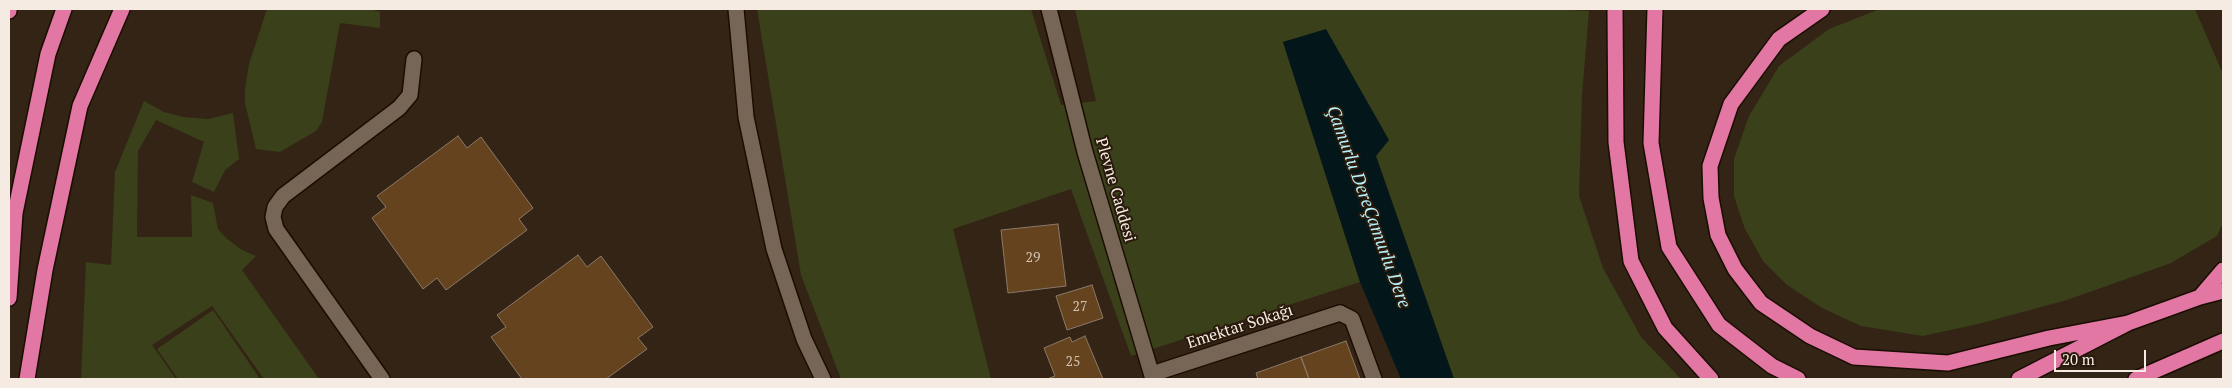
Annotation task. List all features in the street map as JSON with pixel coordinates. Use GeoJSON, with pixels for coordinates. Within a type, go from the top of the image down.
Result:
{"type":"FeatureCollection","features":[{"type":"Feature","properties":{"kind":"highway"},"geometry":{"type":"LineString","coordinates":[[9,298],[15,213],[48,54],[64,9]]}},
{"type":"Feature","properties":{"kind":"highway"},"geometry":{"type":"LineString","coordinates":[[27,379],[45,270],[80,106],[122,9]]}},
{"type":"Feature","properties":{"kind":"highway"},"geometry":{"type":"LineString","coordinates":[[1615,9],[1616,142],[1631,261],[1665,328],[1711,379]]}},
{"type":"Feature","properties":{"kind":"highway"},"geometry":{"type":"LineString","coordinates":[[1655,9],[1651,143],[1669,247],[1719,325],[1772,366],[1798,379]]}},
{"type":"Feature","properties":{"kind":"highway"},"geometry":{"type":"LineString","coordinates":[[1822,9],[1778,39],[1731,104],[1710,166],[1711,198],[1718,235],[1735,269],[1761,303],[1810,336],[1854,357],[1948,363],[2049,338],[2128,323]]}},
{"type":"Feature","properties":{"kind":"highway"},"geometry":{"type":"LineString","coordinates":[[2200,297],[2223,270]]}},
{"type":"Feature","properties":{"kind":"highway"},"geometry":{"type":"LineString","coordinates":[[2019,379],[2128,323],[2200,297],[2223,291]]}},
{"type":"Feature","properties":{"kind":"highway"},"geometry":{"type":"LineString","coordinates":[[2136,379],[2223,341]]}},
{"type":"Feature","properties":{"kind":"street"},"geometry":{"type":"LineString","coordinates":[[736,9],[746,117],[774,249],[804,339],[823,379]]}},
{"type":"Feature","properties":{"kind":"street","name":"Plevne Caddesi"},"geometry":{"type":"LineString","coordinates":[[1049,9],[1086,152],[1153,377]]}},
{"type":"Feature","properties":{"kind":"street"},"geometry":{"type":"LineString","coordinates":[[382,379],[276,229],[273,217],[276,207],[283,196],[399,108],[410,95],[414,59]]}},
{"type":"Feature","properties":{"kind":"street","name":"Emektar Sokağı"},"geometry":{"type":"LineString","coordinates":[[1153,377],[1340,313],[1352,319],[1374,379]]}},
{"type":"Feature","properties":{"kind":"green space"},"geometry":{"type":"Polygon","coordinates":[[[267,9],[370,9],[380,12],[380,28],[340,23],[322,122],[316,131],[280,152],[256,149],[245,103],[249,64],[267,9]]]}},
{"type":"Feature","properties":{"kind":"green space"},"geometry":{"type":"Polygon","coordinates":[[[757,9],[1031,9],[1061,105],[1096,101],[1075,9],[1553,9],[1589,11],[1582,95],[1579,196],[1603,268],[1641,337],[1681,379],[1454,379],[1376,156],[1304,36],[1283,42],[1360,282],[1131,356],[1071,189],[953,229],[991,379],[841,379],[801,275],[757,9]]]}},
{"type":"Feature","properties":{"kind":"green space"},"geometry":{"type":"Polygon","coordinates":[[[1880,9],[2195,9],[2223,74],[2223,223],[2217,236],[2171,263],[2067,300],[1978,324],[1923,336],[1861,326],[1822,308],[1787,285],[1763,261],[1745,229],[1734,196],[1734,159],[1749,116],[1779,66],[1829,29],[1880,9]]]}},
{"type":"Feature","properties":{"kind":"green space"},"geometry":{"type":"Polygon","coordinates":[[[144,101],[164,112],[183,117],[208,119],[233,113],[239,159],[225,170],[214,192],[192,182],[204,142],[156,120],[138,151],[137,237],[192,237],[191,195],[213,203],[218,229],[226,238],[242,250],[256,256],[242,270],[319,379],[264,379],[212,306],[152,345],[176,379],[81,379],[86,262],[111,265],[115,172],[144,101]]]}},
{"type":"Feature","properties":{"kind":"green space"},"geometry":{"type":"Polygon","coordinates":[[[213,310],[260,379],[178,379],[157,349],[213,310]]]}},
{"type":"Feature","properties":{"kind":"water","name":"Çamurlu DereÇamurlu Dere"},"geometry":{"type":"Polygon","coordinates":[[[1326,29],[1389,140],[1376,156],[1454,379],[1401,379],[1360,282],[1283,42],[1326,29]]]}},
{"type":"Feature","properties":{"kind":"building"},"geometry":{"type":"Polygon","coordinates":[[[458,136],[467,148],[481,137],[533,208],[519,219],[527,230],[446,290],[437,278],[423,289],[372,218],[386,207],[377,196],[458,136]]]}},
{"type":"Feature","properties":{"kind":"building"},"geometry":{"type":"Polygon","coordinates":[[[1058,224],[1066,286],[1008,293],[1001,230],[1058,224]]]}},
{"type":"Feature","properties":{"kind":"building"},"geometry":{"type":"Polygon","coordinates":[[[578,255],[587,267],[601,256],[653,327],[638,338],[647,349],[606,379],[522,379],[491,337],[506,327],[497,315],[578,255]]]}},
{"type":"Feature","properties":{"kind":"building"},"geometry":{"type":"Polygon","coordinates":[[[1092,285],[1103,318],[1067,330],[1056,296],[1092,285]]]}},
{"type":"Feature","properties":{"kind":"building"},"geometry":{"type":"Polygon","coordinates":[[[1085,336],[1103,379],[1047,379],[1055,376],[1044,348],[1070,337],[1072,342],[1085,336]]]}},
{"type":"Feature","properties":{"kind":"building"},"geometry":{"type":"Polygon","coordinates":[[[1346,341],[1360,379],[1309,379],[1301,357],[1346,341]]]}},
{"type":"Feature","properties":{"kind":"building"},"geometry":{"type":"Polygon","coordinates":[[[1301,357],[1309,379],[1258,379],[1256,373],[1301,357]]]}}]}
